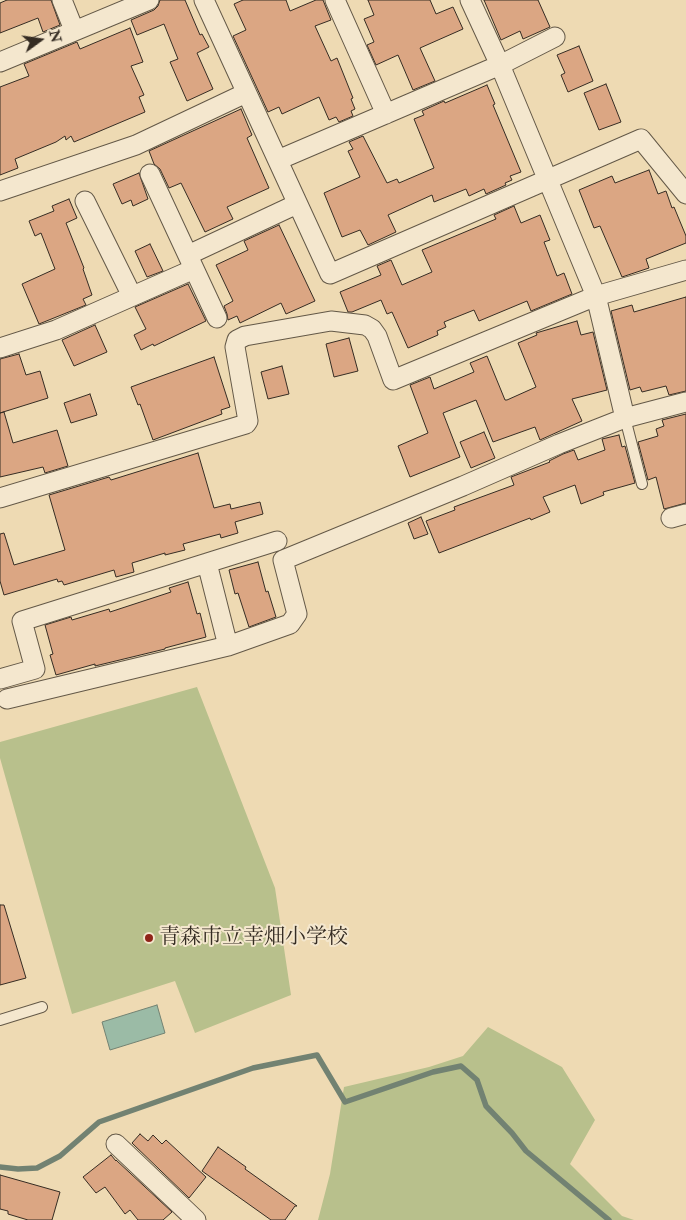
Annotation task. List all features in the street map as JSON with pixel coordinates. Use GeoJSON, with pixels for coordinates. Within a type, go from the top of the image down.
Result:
{"type":"FeatureCollection","features":[{"type":"Feature","properties":{"kind":"street"},"geometry":{"type":"LineString","coordinates":[[62,0],[74,30]]}},
{"type":"Feature","properties":{"kind":"street"},"geometry":{"type":"LineString","coordinates":[[0,62],[149,0]]}},
{"type":"Feature","properties":{"kind":"street"},"geometry":{"type":"LineString","coordinates":[[204,0],[330,274],[642,139],[686,194]]}},
{"type":"Feature","properties":{"kind":"street"},"geometry":{"type":"LineString","coordinates":[[335,0],[386,114]]}},
{"type":"Feature","properties":{"kind":"street"},"geometry":{"type":"LineString","coordinates":[[470,0],[500,65],[596,296],[625,418]]}},
{"type":"Feature","properties":{"kind":"street"},"geometry":{"type":"LineString","coordinates":[[278,160],[500,65],[555,37]]}},
{"type":"Feature","properties":{"kind":"street"},"geometry":{"type":"LineString","coordinates":[[0,191],[136,145],[246,93]]}},
{"type":"Feature","properties":{"kind":"street"},"geometry":{"type":"LineString","coordinates":[[150,174],[217,318]]}},
{"type":"Feature","properties":{"kind":"street"},"geometry":{"type":"LineString","coordinates":[[85,200],[132,296]]}},
{"type":"Feature","properties":{"kind":"street"},"geometry":{"type":"LineString","coordinates":[[0,348],[56,330],[132,296],[297,204]]}},
{"type":"Feature","properties":{"kind":"street"},"geometry":{"type":"LineString","coordinates":[[0,498],[246,424],[248,421],[234,347],[237,340],[245,336],[331,321],[365,324],[377,336],[393,380],[596,296],[686,270]]}},
{"type":"Feature","properties":{"kind":"street"},"geometry":{"type":"LineString","coordinates":[[7,700],[228,646],[290,624],[297,614],[282,560],[625,418],[686,402]]}},
{"type":"Feature","properties":{"kind":"street"},"geometry":{"type":"LineString","coordinates":[[0,679],[36,669],[22,621],[277,541]]}},
{"type":"Feature","properties":{"kind":"street"},"geometry":{"type":"LineString","coordinates":[[207,563],[228,646]]}},
{"type":"Feature","properties":{"kind":"street"},"geometry":{"type":"LineString","coordinates":[[116,1144],[196,1220]]}},
{"type":"Feature","properties":{"kind":"lane"},"geometry":{"type":"LineString","coordinates":[[625,418],[642,484]]}},
{"type":"Feature","properties":{"kind":"lane"},"geometry":{"type":"LineString","coordinates":[[0,1020],[42,1007]]}},
{"type":"Feature","properties":{"kind":"green space","name":"青森市立幸畑小学校"},"geometry":{"type":"Polygon","coordinates":[[[197,687],[275,888],[291,995],[195,1033],[175,981],[72,1014],[0,758],[0,742],[197,687]]]}},
{"type":"Feature","properties":{"kind":"green space"},"geometry":{"type":"Polygon","coordinates":[[[488,1027],[562,1067],[595,1120],[570,1164],[622,1216],[634,1220],[318,1220],[330,1174],[344,1087],[429,1067],[463,1056],[488,1027]]]}},
{"type":"Feature","properties":{"kind":"shaded area"},"geometry":{"type":"Polygon","coordinates":[[[157,1005],[165,1033],[110,1050],[102,1022],[157,1005]]]}},
{"type":"Feature","properties":{"kind":"building"},"geometry":{"type":"Polygon","coordinates":[[[7,0],[51,0],[60,25],[43,32],[38,18],[0,33],[0,3],[7,0]]]}},
{"type":"Feature","properties":{"kind":"building"},"geometry":{"type":"Polygon","coordinates":[[[160,0],[185,0],[200,35],[202,34],[209,47],[197,53],[213,89],[187,101],[170,62],[178,59],[164,24],[137,35],[131,20],[154,10],[160,0]]]}},
{"type":"Feature","properties":{"kind":"building"},"geometry":{"type":"Polygon","coordinates":[[[243,0],[286,0],[290,11],[316,0],[323,0],[331,20],[315,26],[331,61],[337,58],[353,98],[351,99],[355,109],[351,111],[353,116],[339,122],[336,117],[329,120],[319,97],[282,114],[279,107],[268,112],[233,36],[246,30],[234,4],[243,0]]]}},
{"type":"Feature","properties":{"kind":"building"},"geometry":{"type":"Polygon","coordinates":[[[368,0],[430,0],[436,14],[453,7],[463,29],[420,48],[435,81],[413,90],[398,55],[376,65],[367,45],[374,42],[364,19],[374,15],[368,0]]]}},
{"type":"Feature","properties":{"kind":"building"},"geometry":{"type":"Polygon","coordinates":[[[484,0],[538,0],[550,27],[523,39],[520,31],[501,40],[484,0]]]}},
{"type":"Feature","properties":{"kind":"building"},"geometry":{"type":"Polygon","coordinates":[[[130,28],[143,62],[131,66],[144,95],[139,97],[145,112],[74,142],[71,136],[66,140],[65,136],[56,142],[15,159],[18,168],[0,175],[0,87],[29,76],[24,64],[77,42],[80,49],[130,28]]]}},
{"type":"Feature","properties":{"kind":"building"},"geometry":{"type":"Polygon","coordinates":[[[579,46],[593,81],[568,92],[561,75],[565,73],[557,55],[579,46]]]}},
{"type":"Feature","properties":{"kind":"building"},"geometry":{"type":"Polygon","coordinates":[[[606,84],[621,122],[599,130],[584,93],[606,84]]]}},
{"type":"Feature","properties":{"kind":"building"},"geometry":{"type":"Polygon","coordinates":[[[487,85],[495,104],[493,105],[521,172],[510,176],[512,180],[505,183],[506,185],[486,194],[484,189],[469,196],[466,189],[434,202],[432,195],[388,215],[396,232],[368,245],[360,230],[342,237],[324,193],[360,177],[348,151],[353,149],[349,142],[363,136],[387,183],[397,179],[399,183],[434,168],[414,119],[424,115],[422,111],[487,85]]]}},
{"type":"Feature","properties":{"kind":"building"},"geometry":{"type":"Polygon","coordinates":[[[241,109],[252,135],[247,138],[269,188],[227,207],[233,219],[205,232],[181,183],[169,188],[160,169],[154,164],[149,151],[241,109]]]}},
{"type":"Feature","properties":{"kind":"building"},"geometry":{"type":"Polygon","coordinates":[[[649,170],[658,194],[666,191],[686,236],[686,243],[646,259],[649,268],[622,277],[600,226],[594,228],[579,190],[612,176],[615,183],[649,170]]]}},
{"type":"Feature","properties":{"kind":"building"},"geometry":{"type":"Polygon","coordinates":[[[139,173],[148,199],[133,206],[131,200],[122,204],[113,184],[139,173]]]}},
{"type":"Feature","properties":{"kind":"building"},"geometry":{"type":"Polygon","coordinates":[[[69,199],[77,218],[66,223],[84,268],[92,295],[83,299],[86,305],[39,324],[22,284],[55,269],[41,233],[35,236],[29,221],[54,211],[52,206],[69,199]]]}},
{"type":"Feature","properties":{"kind":"building"},"geometry":{"type":"Polygon","coordinates":[[[514,206],[521,223],[540,215],[550,240],[544,242],[557,276],[564,273],[572,294],[531,311],[527,301],[479,321],[474,310],[444,322],[446,327],[437,331],[438,335],[408,348],[392,312],[387,314],[381,300],[348,312],[340,292],[381,275],[377,266],[391,260],[402,285],[432,272],[422,250],[496,219],[494,215],[514,206]]]}},
{"type":"Feature","properties":{"kind":"building"},"geometry":{"type":"Polygon","coordinates":[[[279,225],[315,301],[286,314],[281,303],[240,323],[237,316],[228,320],[224,306],[233,301],[216,265],[248,250],[244,241],[279,225]]]}},
{"type":"Feature","properties":{"kind":"building"},"geometry":{"type":"Polygon","coordinates":[[[150,244],[163,271],[147,277],[135,251],[150,244]]]}},
{"type":"Feature","properties":{"kind":"building"},"geometry":{"type":"Polygon","coordinates":[[[188,284],[206,321],[154,346],[153,344],[141,350],[134,335],[146,329],[135,307],[188,284]]]}},
{"type":"Feature","properties":{"kind":"building"},"geometry":{"type":"Polygon","coordinates":[[[686,297],[686,391],[669,395],[666,386],[642,392],[640,387],[630,390],[611,311],[632,305],[634,312],[686,297]]]}},
{"type":"Feature","properties":{"kind":"building"},"geometry":{"type":"Polygon","coordinates":[[[577,321],[581,335],[593,332],[607,390],[572,399],[582,421],[540,440],[535,427],[493,442],[476,400],[443,413],[460,457],[410,477],[398,446],[428,433],[410,385],[430,377],[434,389],[474,372],[470,363],[487,356],[505,400],[507,400],[536,387],[518,343],[537,335],[536,333],[577,321]]]}},
{"type":"Feature","properties":{"kind":"building"},"geometry":{"type":"Polygon","coordinates":[[[95,325],[107,352],[74,366],[62,340],[95,325]]]}},
{"type":"Feature","properties":{"kind":"building"},"geometry":{"type":"Polygon","coordinates":[[[349,338],[358,371],[334,377],[326,344],[349,338]]]}},
{"type":"Feature","properties":{"kind":"building"},"geometry":{"type":"Polygon","coordinates":[[[19,354],[26,375],[40,371],[48,398],[0,413],[0,359],[19,354]]]}},
{"type":"Feature","properties":{"kind":"building"},"geometry":{"type":"Polygon","coordinates":[[[214,357],[230,407],[221,410],[222,414],[153,440],[140,404],[138,405],[131,387],[214,357]]]}},
{"type":"Feature","properties":{"kind":"building"},"geometry":{"type":"Polygon","coordinates":[[[282,366],[289,394],[268,399],[261,372],[282,366]]]}},
{"type":"Feature","properties":{"kind":"building"},"geometry":{"type":"Polygon","coordinates":[[[90,394],[97,415],[71,423],[64,403],[90,394]]]}},
{"type":"Feature","properties":{"kind":"building"},"geometry":{"type":"Polygon","coordinates":[[[4,412],[13,443],[57,430],[68,466],[45,473],[43,467],[0,477],[0,413],[4,412]]]}},
{"type":"Feature","properties":{"kind":"building"},"geometry":{"type":"Polygon","coordinates":[[[686,414],[686,503],[664,509],[656,477],[648,480],[638,442],[658,436],[656,429],[664,426],[662,420],[686,414]]]}},
{"type":"Feature","properties":{"kind":"building"},"geometry":{"type":"Polygon","coordinates":[[[484,432],[495,458],[471,468],[460,442],[484,432]]]}},
{"type":"Feature","properties":{"kind":"building"},"geometry":{"type":"Polygon","coordinates":[[[619,435],[622,447],[625,446],[635,483],[603,492],[604,495],[581,504],[575,485],[543,497],[550,512],[439,553],[426,521],[455,510],[454,507],[514,485],[511,477],[550,462],[563,454],[574,450],[578,460],[605,450],[602,439],[619,435]]]}},
{"type":"Feature","properties":{"kind":"building"},"geometry":{"type":"Polygon","coordinates":[[[198,453],[214,508],[230,504],[231,509],[260,502],[263,514],[235,522],[238,533],[221,538],[220,534],[183,544],[185,550],[165,555],[165,553],[132,563],[134,572],[116,577],[114,570],[64,585],[62,581],[58,582],[57,579],[4,595],[0,581],[0,534],[4,533],[14,565],[65,550],[49,495],[109,477],[111,480],[198,453]]]}},
{"type":"Feature","properties":{"kind":"building"},"geometry":{"type":"Polygon","coordinates":[[[421,517],[428,534],[414,539],[408,523],[421,517]]]}},
{"type":"Feature","properties":{"kind":"building"},"geometry":{"type":"Polygon","coordinates":[[[258,562],[266,592],[268,591],[276,617],[249,627],[238,593],[235,594],[229,570],[258,562]]]}},
{"type":"Feature","properties":{"kind":"building"},"geometry":{"type":"Polygon","coordinates":[[[188,582],[197,614],[200,613],[206,637],[165,649],[95,666],[95,664],[56,675],[50,655],[53,654],[45,625],[71,617],[72,620],[109,609],[110,612],[171,592],[169,588],[188,582]]]}},
{"type":"Feature","properties":{"kind":"building"},"geometry":{"type":"Polygon","coordinates":[[[0,905],[4,905],[26,978],[0,985],[0,905]]]}},
{"type":"Feature","properties":{"kind":"building"},"geometry":{"type":"Polygon","coordinates":[[[140,1134],[148,1141],[153,1135],[162,1144],[166,1140],[206,1177],[189,1198],[132,1143],[140,1134]]]}},
{"type":"Feature","properties":{"kind":"building"},"geometry":{"type":"Polygon","coordinates":[[[218,1147],[297,1206],[295,1206],[285,1220],[271,1220],[202,1171],[218,1147]]]}},
{"type":"Feature","properties":{"kind":"building"},"geometry":{"type":"Polygon","coordinates":[[[111,1155],[172,1212],[163,1220],[138,1220],[130,1210],[125,1214],[105,1187],[96,1193],[83,1177],[111,1155]]]}},
{"type":"Feature","properties":{"kind":"building"},"geometry":{"type":"Polygon","coordinates":[[[0,1175],[60,1192],[52,1220],[28,1220],[8,1214],[8,1211],[0,1209],[0,1175]]]}},
{"type":"Feature","properties":{"kind":"waterway"},"geometry":{"type":"LineString","coordinates":[[0,1167],[18,1169],[37,1168],[60,1156],[99,1122],[253,1068],[317,1055],[345,1102],[433,1072],[461,1066],[477,1080],[486,1106],[526,1151],[609,1220]]}},
{"type":"Feature","properties":{"kind":"place","name":"青森市立幸畑小学校"},"geometry":{"type":"Point","coordinates":[149,938]}}]}
